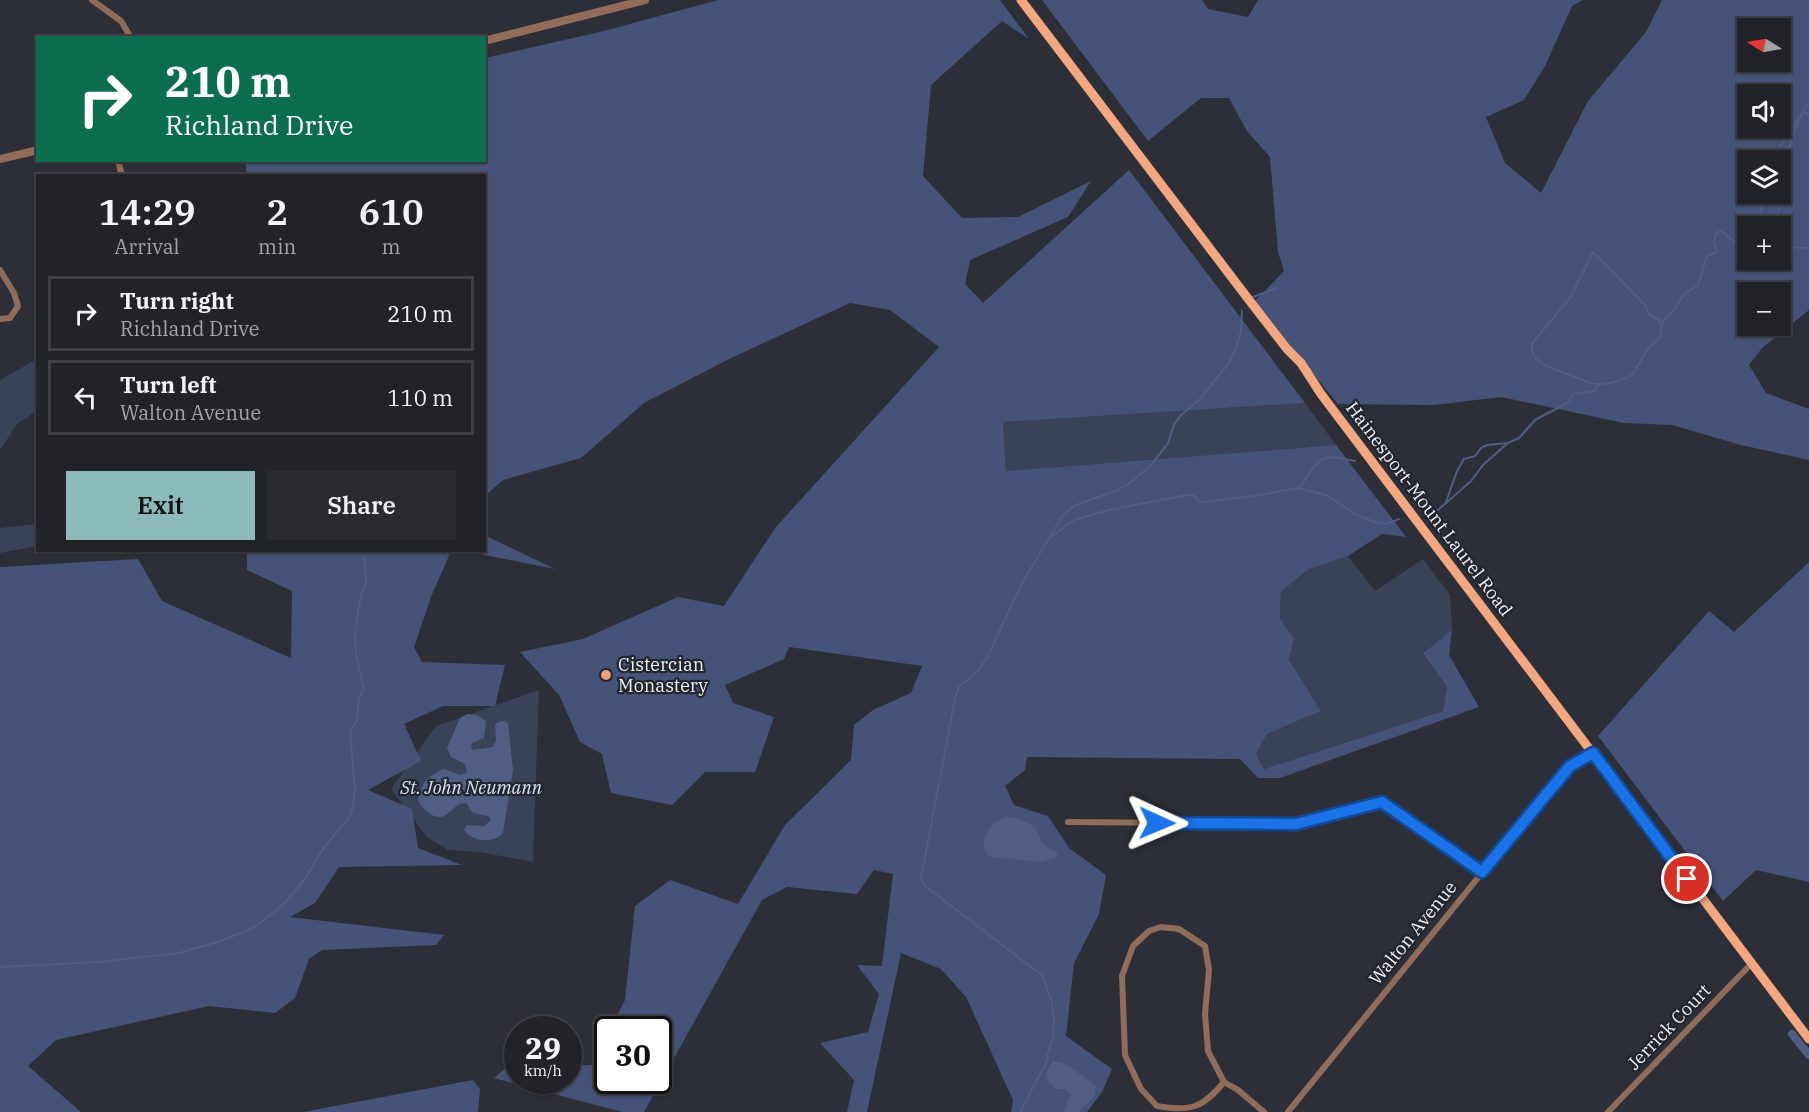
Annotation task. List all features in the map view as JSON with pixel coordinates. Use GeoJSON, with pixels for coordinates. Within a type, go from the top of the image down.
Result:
{"type":"FeatureCollection","features":[{"type":"Feature","properties":{"kind":"main road","name":"Hainesport-Mount Laurel Road"},"geometry":{"type":"LineString","coordinates":[[1021,0],[1252,304],[1287,349],[1301,363],[1321,394],[1808,1035]]}},
{"type":"Feature","properties":{"kind":"street"},"geometry":{"type":"LineString","coordinates":[[92,0],[121,21],[130,36]]}},
{"type":"Feature","properties":{"kind":"street"},"geometry":{"type":"LineString","coordinates":[[486,40],[645,0]]}},
{"type":"Feature","properties":{"kind":"street"},"geometry":{"type":"LineString","coordinates":[[0,159],[36,150]]}},
{"type":"Feature","properties":{"kind":"street"},"geometry":{"type":"LineString","coordinates":[[0,270],[14,292],[18,306],[10,318],[0,319]]}},
{"type":"Feature","properties":{"kind":"street","name":"Walton Avenue"},"geometry":{"type":"LineString","coordinates":[[1288,1112],[1570,766],[1593,753]]}},
{"type":"Feature","properties":{"kind":"street"},"geometry":{"type":"LineString","coordinates":[[1068,822],[1296,824],[1382,802],[1482,872]]}},
{"type":"Feature","properties":{"kind":"street"},"geometry":{"type":"LineString","coordinates":[[1224,1082],[1209,1099],[1195,1108],[1184,1109],[1157,1106],[1141,1089],[1125,1055],[1122,976],[1133,946],[1149,931],[1161,927],[1179,929],[1205,946],[1209,970],[1205,1014],[1208,1051],[1224,1082],[1238,1090],[1264,1112]]}},
{"type":"Feature","properties":{"kind":"street","name":"Jerrick Court"},"geometry":{"type":"LineString","coordinates":[[1608,1112],[1752,963]]}},
{"type":"Feature","properties":{"kind":"green space"},"geometry":{"type":"Polygon","coordinates":[[[36,360],[36,412],[18,423],[0,450],[0,380],[36,360]]]}},
{"type":"Feature","properties":{"kind":"green space"},"geometry":{"type":"Polygon","coordinates":[[[1305,403],[1336,445],[1006,471],[1003,422],[1305,403]]]}},
{"type":"Feature","properties":{"kind":"green space"},"geometry":{"type":"Polygon","coordinates":[[[36,524],[36,546],[0,553],[0,528],[36,524]]]}},
{"type":"Feature","properties":{"kind":"green space"},"geometry":{"type":"Polygon","coordinates":[[[1348,556],[1375,591],[1423,559],[1450,595],[1452,630],[1423,653],[1447,687],[1443,711],[1264,769],[1256,754],[1267,734],[1321,711],[1289,660],[1294,639],[1280,618],[1281,592],[1306,570],[1348,556]]]}},
{"type":"Feature","properties":{"kind":"green space","name":"St. John Neumann"},"geometry":{"type":"Polygon","coordinates":[[[539,690],[533,862],[479,852],[448,850],[427,837],[391,789],[436,726],[539,690]]]}},
{"type":"Feature","properties":{"kind":"shaded area"},"geometry":{"type":"Polygon","coordinates":[[[718,0],[1000,0],[1029,39],[1002,21],[931,85],[923,176],[962,218],[1018,217],[1091,181],[1068,217],[970,260],[965,284],[983,303],[1129,170],[1305,403],[1003,422],[1006,471],[1336,445],[1406,537],[1382,534],[1348,556],[1307,570],[1281,592],[1280,618],[1294,639],[1289,660],[1321,711],[1267,734],[1256,754],[1264,769],[1443,711],[1447,687],[1423,653],[1452,630],[1449,655],[1479,707],[1280,778],[1258,778],[1240,759],[1027,757],[1025,770],[1005,786],[1014,805],[1048,816],[1069,848],[1106,875],[1099,914],[1074,963],[1066,1036],[1112,1069],[1102,1092],[1087,1112],[1011,1112],[1013,1100],[966,997],[941,969],[901,953],[867,1112],[847,1112],[854,1080],[820,1043],[868,1032],[879,994],[857,965],[882,966],[893,874],[874,870],[857,894],[787,887],[762,900],[672,1062],[672,1016],[617,1016],[625,1000],[635,906],[670,880],[738,904],[785,825],[851,760],[854,725],[873,710],[911,693],[922,666],[789,647],[784,659],[725,685],[733,703],[774,717],[755,772],[705,772],[672,805],[611,793],[602,754],[580,742],[559,695],[520,652],[583,639],[678,597],[724,606],[775,528],[939,347],[890,310],[850,303],[729,359],[644,403],[581,458],[503,480],[486,495],[486,174],[247,174],[245,162],[486,162],[486,58],[604,31],[718,0]]]}},
{"type":"Feature","properties":{"kind":"shaded area"},"geometry":{"type":"Polygon","coordinates":[[[1042,0],[1202,0],[1208,9],[1248,17],[1258,0],[1583,0],[1572,6],[1545,66],[1524,100],[1486,117],[1505,163],[1541,193],[1588,101],[1646,32],[1662,0],[1809,0],[1809,310],[1791,325],[1791,282],[1737,282],[1737,336],[1777,336],[1762,348],[1749,365],[1766,393],[1809,409],[1809,460],[1741,445],[1672,425],[1624,423],[1501,397],[1434,405],[1338,404],[1254,302],[1284,271],[1278,252],[1270,157],[1247,131],[1229,98],[1201,98],[1148,141],[1042,0]]]}},
{"type":"Feature","properties":{"kind":"shaded area"},"geometry":{"type":"Polygon","coordinates":[[[486,536],[555,569],[470,552],[486,552],[486,536]]]}},
{"type":"Feature","properties":{"kind":"shaded area"},"geometry":{"type":"Polygon","coordinates":[[[247,552],[451,552],[431,597],[414,647],[422,662],[505,665],[495,706],[443,706],[404,724],[421,761],[368,790],[412,809],[418,848],[462,865],[339,867],[315,903],[290,917],[444,935],[436,945],[322,950],[309,959],[295,998],[275,1013],[209,1006],[56,1040],[28,1066],[81,1112],[0,1112],[0,567],[138,559],[162,601],[291,658],[292,591],[247,570],[247,552]]]}},
{"type":"Feature","properties":{"kind":"shaded area"},"geometry":{"type":"Polygon","coordinates":[[[1809,562],[1809,882],[1756,870],[1723,901],[1598,736],[1709,611],[1734,632],[1809,562]]]}},
{"type":"Feature","properties":{"kind":"shaded area"},"geometry":{"type":"Polygon","coordinates":[[[467,714],[477,715],[486,721],[484,738],[472,743],[473,750],[493,747],[496,740],[495,724],[502,721],[508,723],[513,770],[503,833],[494,839],[477,839],[467,833],[464,829],[467,825],[484,826],[491,820],[488,816],[473,813],[466,803],[459,804],[447,814],[438,817],[426,811],[418,800],[426,780],[433,774],[444,769],[461,775],[467,772],[465,764],[451,757],[447,748],[460,718],[467,714]]]}},
{"type":"Feature","properties":{"kind":"shaded area"},"geometry":{"type":"Polygon","coordinates":[[[1008,817],[1034,826],[1044,845],[1057,852],[1057,857],[1041,862],[990,857],[984,845],[987,832],[996,822],[1008,817]]]}},
{"type":"Feature","properties":{"kind":"shaded area"},"geometry":{"type":"Polygon","coordinates":[[[594,1059],[594,1094],[654,1094],[644,1112],[622,1112],[554,1094],[582,1094],[582,1065],[591,1065],[594,1059]]]}},
{"type":"Feature","properties":{"kind":"shaded area"},"geometry":{"type":"Polygon","coordinates":[[[1053,1061],[1066,1064],[1096,1086],[1095,1095],[1079,1112],[1064,1112],[1070,1094],[1066,1089],[1055,1089],[1047,1079],[1047,1070],[1053,1061]]]}},
{"type":"Feature","properties":{"kind":"shaded area"},"geometry":{"type":"Polygon","coordinates":[[[504,1070],[504,1081],[494,1078],[504,1070]]]}},
{"type":"Feature","properties":{"kind":"shaded area"},"geometry":{"type":"Polygon","coordinates":[[[473,1080],[480,1089],[478,1112],[303,1112],[473,1080]]]}},
{"type":"Feature","properties":{"kind":"waterway"},"geometry":{"type":"LineString","coordinates":[[1778,150],[1809,103]]}},
{"type":"Feature","properties":{"kind":"waterway"},"geometry":{"type":"LineString","coordinates":[[1803,112],[1809,114]]}},
{"type":"Feature","properties":{"kind":"waterway"},"geometry":{"type":"LineString","coordinates":[[1789,150],[1803,112]]}},
{"type":"Feature","properties":{"kind":"waterway"},"geometry":{"type":"LineString","coordinates":[[1762,204],[1762,216]]}},
{"type":"Feature","properties":{"kind":"waterway"},"geometry":{"type":"LineString","coordinates":[[1777,216],[1779,204]]}},
{"type":"Feature","properties":{"kind":"waterway"},"geometry":{"type":"LineString","coordinates":[[1661,324],[1659,320],[1649,315],[1645,305],[1593,252],[1570,298],[1533,342],[1533,355],[1543,364],[1590,383],[1616,382],[1633,374],[1648,348],[1659,339],[1663,321],[1677,306],[1684,294],[1698,285],[1707,256],[1717,252],[1714,241],[1716,233],[1721,231],[1737,243]]}},
{"type":"Feature","properties":{"kind":"waterway"},"geometry":{"type":"LineString","coordinates":[[1791,247],[1809,248]]}},
{"type":"Feature","properties":{"kind":"waterway"},"geometry":{"type":"LineString","coordinates":[[1253,297],[1277,288]]}},
{"type":"Feature","properties":{"kind":"waterway"},"geometry":{"type":"LineString","coordinates":[[1020,1112],[1048,1059],[1047,1054],[1053,1038],[1052,1003],[1043,976],[925,886],[921,878],[956,694],[959,687],[976,673],[987,658],[1022,583],[1063,515],[1076,505],[1118,490],[1152,464],[1168,443],[1174,425],[1180,416],[1199,400],[1228,364],[1241,331],[1242,311]]}},
{"type":"Feature","properties":{"kind":"waterway"},"geometry":{"type":"LineString","coordinates":[[1446,502],[1457,471],[1464,459],[1475,456],[1481,448],[1487,445],[1508,443],[1519,438],[1535,420],[1567,403],[1574,394],[1595,391],[1597,385]]}},
{"type":"Feature","properties":{"kind":"waterway"},"geometry":{"type":"LineString","coordinates":[[1376,451],[1385,454],[1420,504],[1429,509],[1438,510],[1471,481],[1483,465],[1508,443]]}},
{"type":"Feature","properties":{"kind":"waterway"},"geometry":{"type":"LineString","coordinates":[[1298,488],[1322,459],[1334,457],[1355,461]]}},
{"type":"Feature","properties":{"kind":"waterway"},"geometry":{"type":"LineString","coordinates":[[1052,537],[1077,519],[1109,510],[1187,495],[1193,495],[1199,501],[1205,502],[1298,488],[1326,495],[1355,514],[1377,523],[1387,524],[1399,519]]}},
{"type":"Feature","properties":{"kind":"waterway"},"geometry":{"type":"LineString","coordinates":[[0,967],[99,962],[179,953],[221,941],[255,927],[285,903],[304,880],[325,846],[349,818],[352,810],[355,789],[350,731],[357,721],[359,698],[364,688],[356,655],[355,632],[361,595],[366,583],[362,552]]}},
{"type":"Feature","properties":{"kind":"waterway"},"geometry":{"type":"LineString","coordinates":[[1792,1034],[1809,1055]]}},
{"type":"Feature","properties":{"kind":"place","name":"Cistercian Monastery"},"geometry":{"type":"Point","coordinates":[606,675]}},
{"type":"Feature","properties":{"kind":"route"},"geometry":{"type":"LineString","coordinates":[[1157,823],[1296,824],[1382,802],[1482,872],[1570,766],[1593,753],[1687,879]]}}]}
